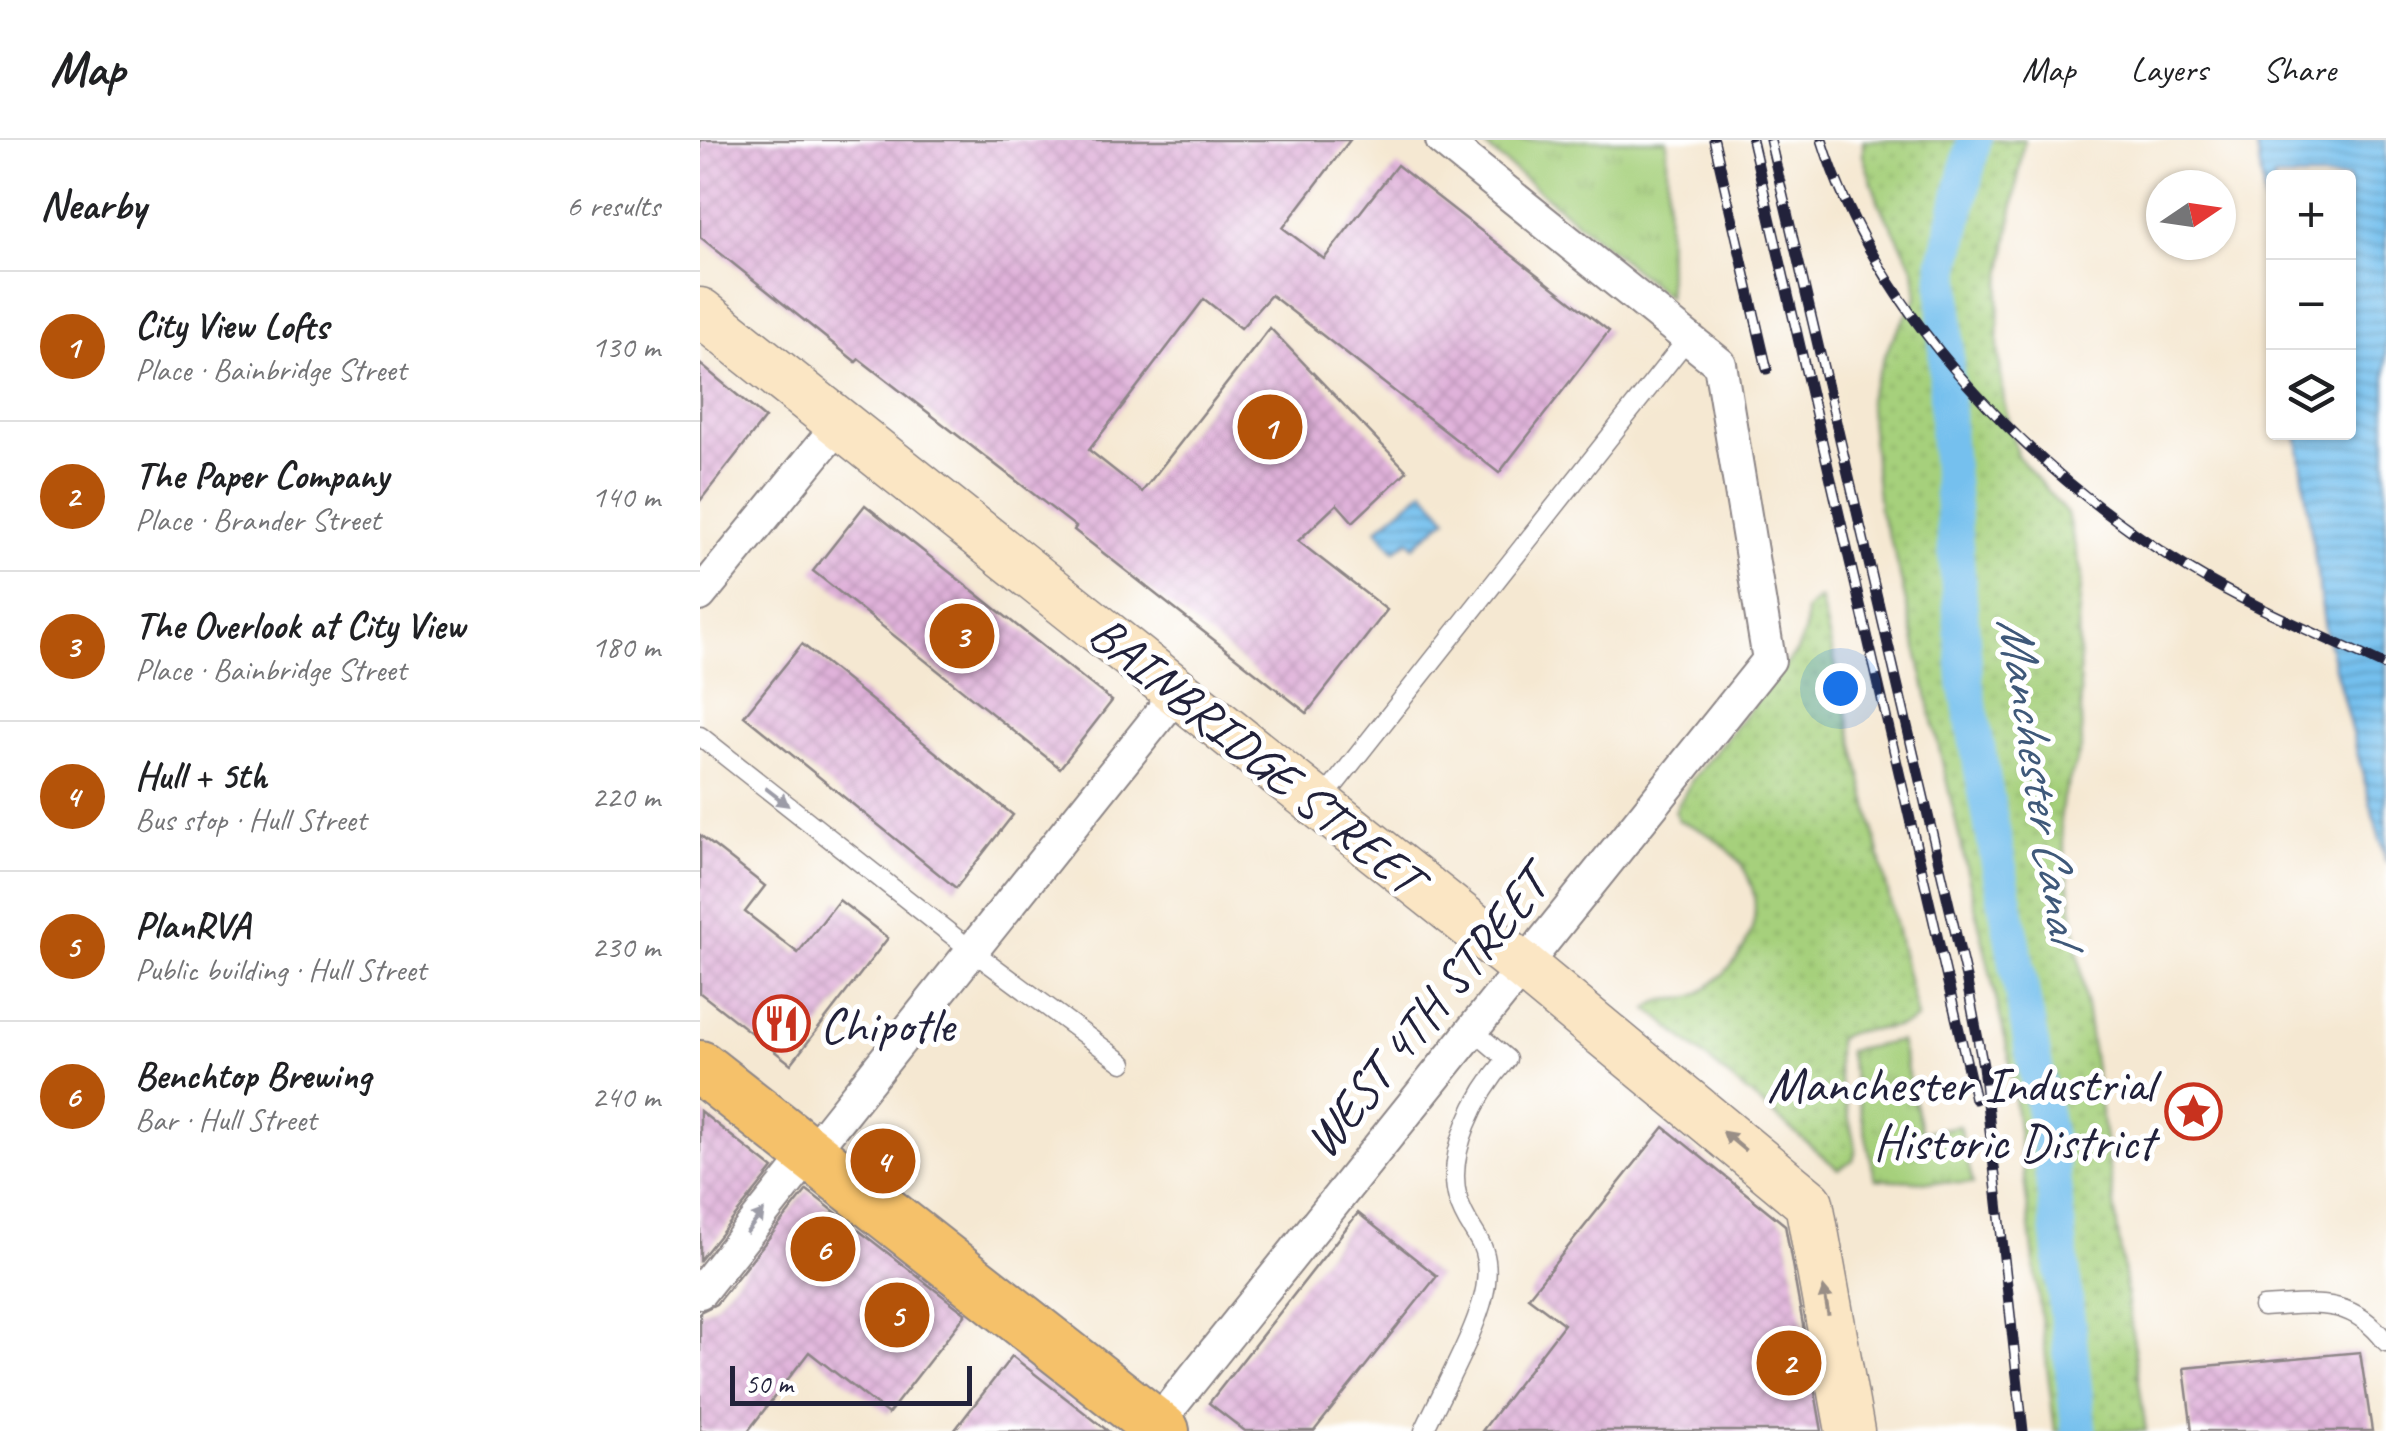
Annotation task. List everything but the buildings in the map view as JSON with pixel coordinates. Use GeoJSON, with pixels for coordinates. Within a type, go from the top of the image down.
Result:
{"type":"FeatureCollection","features":[{"type":"Feature","properties":{"kind":"main road"},"geometry":{"type":"LineString","coordinates":[[700,1066],[1156,1429]]}},
{"type":"Feature","properties":{"kind":"street"},"geometry":{"type":"LineString","coordinates":[[1455,144],[1688,338]]}},
{"type":"Feature","properties":{"kind":"street","name":"BAINBRIDGE STREET"},"geometry":{"type":"LineString","coordinates":[[703,322],[841,422],[1179,691],[1525,968],[1809,1203],[1850,1431]]}},
{"type":"Feature","properties":{"kind":"street","name":"WEST 4TH STREET"},"geometry":{"type":"LineString","coordinates":[[1156,1429],[1769,660],[1720,364],[1688,338]]}},
{"type":"Feature","properties":{"kind":"street"},"geometry":{"type":"LineString","coordinates":[[700,595],[841,422]]}},
{"type":"Feature","properties":{"kind":"street"},"geometry":{"type":"LineString","coordinates":[[700,1292],[1179,691]]}},
{"type":"Feature","properties":{"kind":"lane"},"geometry":{"type":"LineString","coordinates":[[1320,804],[1688,338]]}},
{"type":"Feature","properties":{"kind":"lane"},"geometry":{"type":"LineString","coordinates":[[700,736],[971,950],[1123,1063]]}},
{"type":"Feature","properties":{"kind":"lane"},"geometry":{"type":"LineString","coordinates":[[1424,1431],[1486,1288],[1488,1252],[1458,1200],[1454,1167],[1484,1086],[1507,1060],[1474,1031]]}},
{"type":"Feature","properties":{"kind":"lane"},"geometry":{"type":"LineString","coordinates":[[2263,1307],[2319,1303],[2353,1310],[2371,1323],[2386,1342]]}},
{"type":"Feature","properties":{"kind":"green space"},"geometry":{"type":"Polygon","coordinates":[[[1491,140],[1667,140],[1668,297],[1486,147],[1491,140]]]}},
{"type":"Feature","properties":{"kind":"green space"},"geometry":{"type":"Polygon","coordinates":[[[1863,140],[2024,140],[1999,295],[1998,348],[2004,402],[2017,455],[2067,514],[2082,575],[2078,622],[2082,746],[2063,797],[2060,821],[2146,1431],[2055,1431],[2009,1056],[1895,554],[1879,510],[1868,398],[1891,341],[1917,297],[1914,268],[1879,203],[1863,156],[1863,140]]]}},
{"type":"Feature","properties":{"kind":"green space"},"geometry":{"type":"Polygon","coordinates":[[[1820,598],[1917,1018],[1899,1026],[1857,1031],[1837,1039],[1837,1068],[1856,1149],[1853,1160],[1838,1169],[1648,1009],[1660,1001],[1698,994],[1725,972],[1743,948],[1753,924],[1754,899],[1747,875],[1732,854],[1709,835],[1678,820],[1675,811],[1692,780],[1797,651],[1805,630],[1806,610],[1820,598]]]}},
{"type":"Feature","properties":{"kind":"green space"},"geometry":{"type":"Polygon","coordinates":[[[1900,1041],[1922,1132],[1959,1126],[1973,1184],[1875,1179],[1848,1051],[1900,1041]]]}},
{"type":"Feature","properties":{"kind":"water"},"geometry":{"type":"Polygon","coordinates":[[[2256,140],[2386,140],[2386,863],[2325,630],[2298,440],[2356,440],[2356,170],[2266,170],[2266,212],[2256,140]]]}},
{"type":"Feature","properties":{"kind":"water"},"geometry":{"type":"Polygon","coordinates":[[[1424,490],[1447,518],[1414,546],[1409,540],[1395,551],[1377,529],[1424,490]]]}},
{"type":"Feature","properties":{"kind":"waterway","name":"Manchester Canal"},"geometry":{"type":"LineString","coordinates":[[1974,140],[1945,264],[1947,436],[1966,684],[2049,1142],[2079,1431]]}},
{"type":"Feature","properties":{"kind":"railway"},"geometry":{"type":"LineString","coordinates":[[1714,140],[1767,369]]}},
{"type":"Feature","properties":{"kind":"railway"},"geometry":{"type":"LineString","coordinates":[[1752,140],[1975,1099]]}},
{"type":"Feature","properties":{"kind":"railway"},"geometry":{"type":"LineString","coordinates":[[1770,140],[1967,982],[1983,1066],[2023,1431]]}},
{"type":"Feature","properties":{"kind":"railway"},"geometry":{"type":"LineString","coordinates":[[1822,140],[1847,205],[1881,268],[1921,328],[2019,438],[2131,531],[2189,569],[2261,608],[2386,666]]}},
{"type":"Feature","properties":{"kind":"place","name":"City View Lofts"},"geometry":{"type":"Point","coordinates":[1270,427]}},
{"type":"Feature","properties":{"kind":"place","name":"The Overlook at City View"},"geometry":{"type":"Point","coordinates":[962,636]}},
{"type":"Feature","properties":{"kind":"place","name":"Chipotle"},"geometry":{"type":"Point","coordinates":[781,1024]}},
{"type":"Feature","properties":{"kind":"place","name":"Manchester Industrial Historic District"},"geometry":{"type":"Point","coordinates":[2193,1112]}},
{"type":"Feature","properties":{"kind":"place","name":"Hull + 5th"},"geometry":{"type":"Point","coordinates":[883,1161]}},
{"type":"Feature","properties":{"kind":"place","name":"Benchtop Brewing"},"geometry":{"type":"Point","coordinates":[823,1249]}},
{"type":"Feature","properties":{"kind":"place","name":"PlanRVA"},"geometry":{"type":"Point","coordinates":[897,1315]}},
{"type":"Feature","properties":{"kind":"place","name":"The Paper Company"},"geometry":{"type":"Point","coordinates":[1789,1363]}}]}
